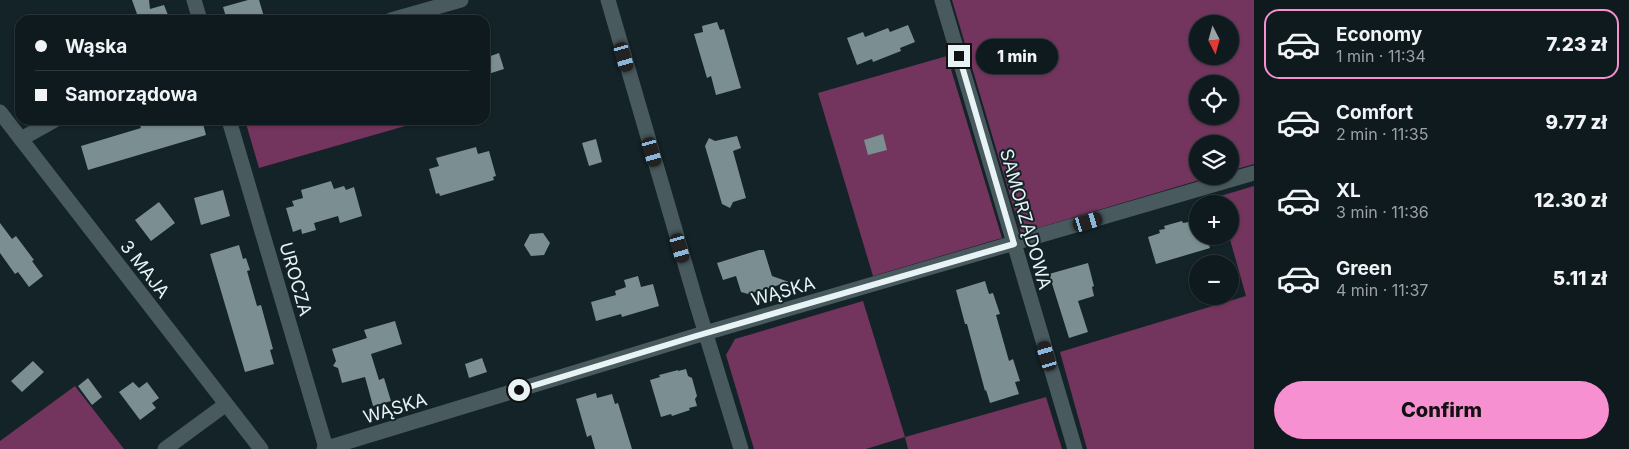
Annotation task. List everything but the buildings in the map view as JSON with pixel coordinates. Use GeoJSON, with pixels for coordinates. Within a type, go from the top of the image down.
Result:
{"type":"FeatureCollection","features":[{"type":"Feature","properties":{"kind":"street"},"geometry":{"type":"LineString","coordinates":[[194,0],[198,15]]}},
{"type":"Feature","properties":{"kind":"street"},"geometry":{"type":"LineString","coordinates":[[400,15],[416,6],[461,0]]}},
{"type":"Feature","properties":{"kind":"street"},"geometry":{"type":"LineString","coordinates":[[608,0],[741,449]]}},
{"type":"Feature","properties":{"kind":"street","name":"SAMORZĄDOWA"},"geometry":{"type":"LineString","coordinates":[[942,0],[1075,449]]}},
{"type":"Feature","properties":{"kind":"street","name":"3 MAJA"},"geometry":{"type":"LineString","coordinates":[[0,112],[225,405],[261,449]]}},
{"type":"Feature","properties":{"kind":"street"},"geometry":{"type":"LineString","coordinates":[[21,139],[46,125]]}},
{"type":"Feature","properties":{"kind":"street","name":"UROCZA"},"geometry":{"type":"LineString","coordinates":[[230,125],[325,449]]}},
{"type":"Feature","properties":{"kind":"street","name":"WĄSKA"},"geometry":{"type":"LineString","coordinates":[[325,449],[706,333],[1254,173]]}},
{"type":"Feature","properties":{"kind":"street"},"geometry":{"type":"LineString","coordinates":[[165,449],[225,405]]}},
{"type":"Feature","properties":{"kind":"shaded area"},"geometry":{"type":"Polygon","coordinates":[[[952,0],[1254,0],[1254,164],[1239,168],[1239,135],[1189,135],[1189,183],[1021,233],[952,0]]]}},
{"type":"Feature","properties":{"kind":"shaded area"},"geometry":{"type":"Polygon","coordinates":[[[947,56],[1002,238],[873,276],[818,93],[947,56]]]}},
{"type":"Feature","properties":{"kind":"shaded area"},"geometry":{"type":"Polygon","coordinates":[[[246,125],[409,125],[259,168],[246,125]]]}},
{"type":"Feature","properties":{"kind":"shaded area"},"geometry":{"type":"Polygon","coordinates":[[[1254,186],[1254,449],[1087,449],[1060,352],[1216,305],[1239,305],[1239,298],[1246,296],[1239,271],[1239,255],[1234,255],[1232,245],[1239,245],[1239,195],[1224,195],[1254,186]]]}},
{"type":"Feature","properties":{"kind":"shaded area"},"geometry":{"type":"Polygon","coordinates":[[[863,301],[905,437],[866,449],[754,449],[726,355],[735,339],[863,301]]]}},
{"type":"Feature","properties":{"kind":"shaded area"},"geometry":{"type":"Polygon","coordinates":[[[75,386],[124,449],[0,449],[0,441],[75,386]]]}},
{"type":"Feature","properties":{"kind":"shaded area"},"geometry":{"type":"Polygon","coordinates":[[[1046,397],[1062,449],[908,449],[905,437],[1046,397]]]}},
{"type":"Feature","properties":{"kind":"route"},"geometry":{"type":"LineString","coordinates":[[519,390],[706,333],[1014,244],[959,56]]}}]}
